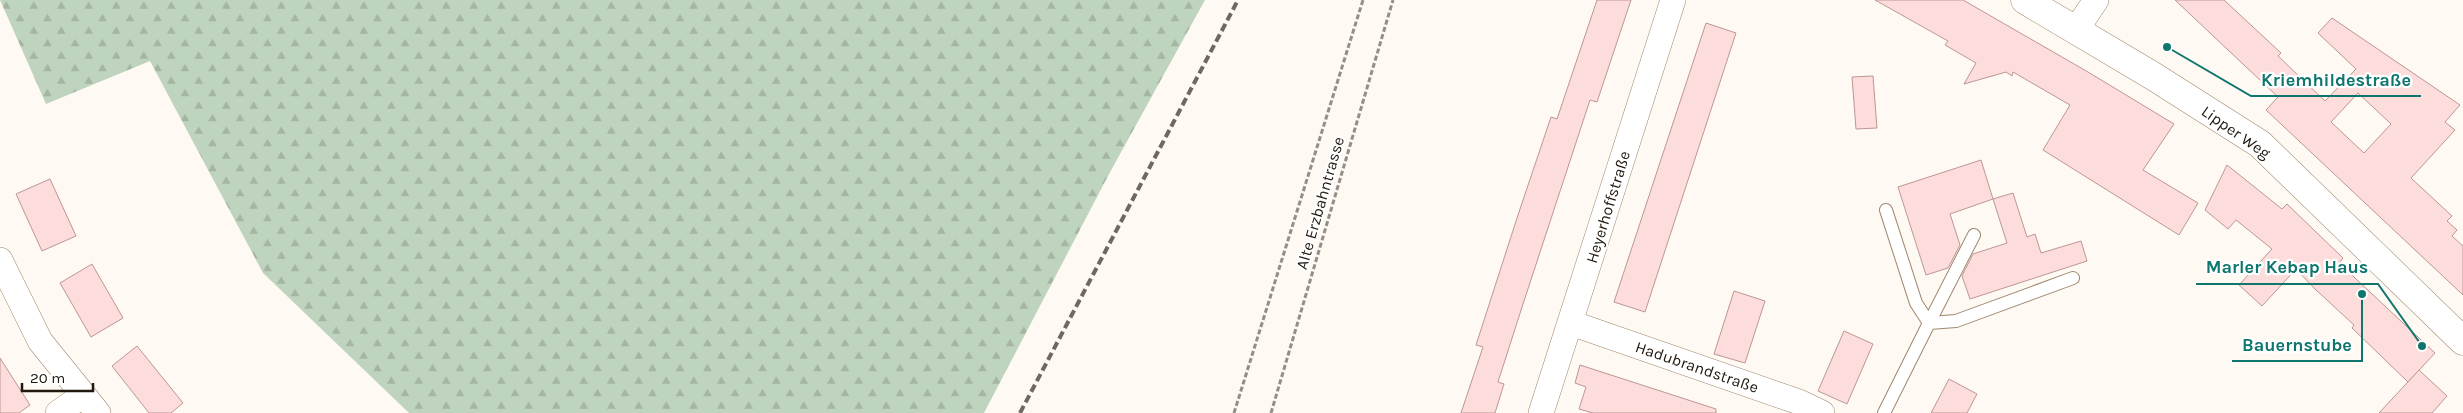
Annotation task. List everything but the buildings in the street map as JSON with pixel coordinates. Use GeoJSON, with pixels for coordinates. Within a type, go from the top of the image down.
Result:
{"type":"FeatureCollection","features":[{"type":"Feature","properties":{"kind":"street","name":"Heyerhoffstraße"},"geometry":{"type":"LineString","coordinates":[[1541,413],[1572,323],[1673,0]]}},
{"type":"Feature","properties":{"kind":"street","name":"Lipper Weg"},"geometry":{"type":"LineString","coordinates":[[2025,0],[2260,144],[2463,341]]}},
{"type":"Feature","properties":{"kind":"street"},"geometry":{"type":"LineString","coordinates":[[2076,30],[2096,0]]}},
{"type":"Feature","properties":{"kind":"street"},"geometry":{"type":"LineString","coordinates":[[0,260],[40,341],[90,404],[58,413]]}},
{"type":"Feature","properties":{"kind":"street","name":"Hadubrandstraße"},"geometry":{"type":"LineString","coordinates":[[1572,323],[1800,402],[1822,413]]}},
{"type":"Feature","properties":{"kind":"lane"},"geometry":{"type":"LineString","coordinates":[[1886,210],[1916,303],[1929,323]]}},
{"type":"Feature","properties":{"kind":"lane"},"geometry":{"type":"LineString","coordinates":[[1884,413],[1974,235]]}},
{"type":"Feature","properties":{"kind":"lane"},"geometry":{"type":"LineString","coordinates":[[1929,323],[1956,321],[2073,278]]}},
{"type":"Feature","properties":{"kind":"path"},"geometry":{"type":"LineString","coordinates":[[1234,413],[1363,0]]}},
{"type":"Feature","properties":{"kind":"path","name":"Alte Erzbahntrasse"},"geometry":{"type":"LineString","coordinates":[[1271,413],[1393,0]]}},
{"type":"Feature","properties":{"kind":"green space"},"geometry":{"type":"Polygon","coordinates":[[[0,0],[1205,0],[1109,174],[984,413],[409,413],[263,273],[150,61],[46,104],[0,0]]]}},
{"type":"Feature","properties":{"kind":"railway"},"geometry":{"type":"LineString","coordinates":[[1020,413],[1238,0]]}},
{"type":"Feature","properties":{"kind":"place","name":"Kriemhildestraße"},"geometry":{"type":"Point","coordinates":[2167,47]}},
{"type":"Feature","properties":{"kind":"place","name":"Bauernstube"},"geometry":{"type":"Point","coordinates":[2362,294]}},
{"type":"Feature","properties":{"kind":"place","name":"Marler Kebap Haus"},"geometry":{"type":"Point","coordinates":[2422,346]}}]}
